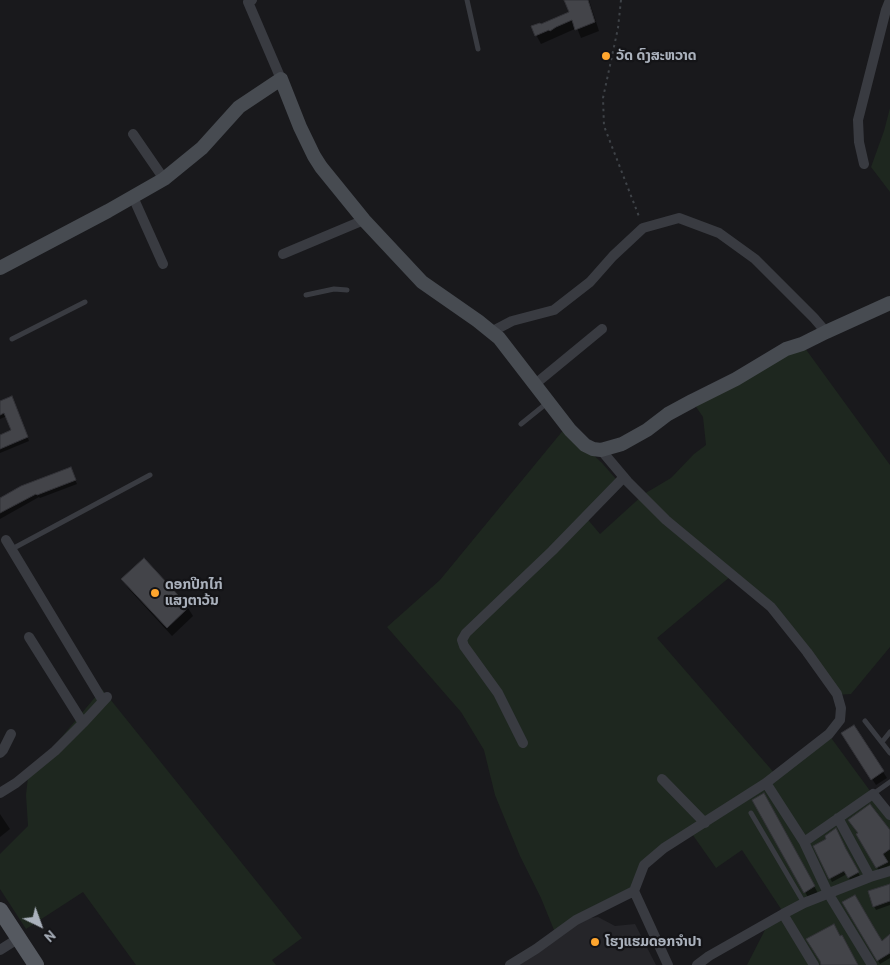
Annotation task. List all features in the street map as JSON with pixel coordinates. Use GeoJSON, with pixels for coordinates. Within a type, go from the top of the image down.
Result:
{"type":"FeatureCollection","features":[{"type":"Feature","properties":{"kind":"main road"},"geometry":{"type":"LineString","coordinates":[[0,910],[36,965]]}},
{"type":"Feature","properties":{"kind":"street"},"geometry":{"type":"LineString","coordinates":[[864,164],[859,142],[858,120],[890,0]]}},
{"type":"Feature","properties":{"kind":"street"},"geometry":{"type":"LineString","coordinates":[[249,1],[293,110],[320,167],[364,220],[422,282],[499,338],[570,430],[585,445],[593,449],[601,450],[622,444],[647,430],[668,414],[736,379],[786,349],[802,344],[890,303]]}},
{"type":"Feature","properties":{"kind":"street"},"geometry":{"type":"LineString","coordinates":[[0,268],[164,179],[202,148],[239,107],[281,79]]}},
{"type":"Feature","properties":{"kind":"street"},"geometry":{"type":"LineString","coordinates":[[133,134],[164,179]]}},
{"type":"Feature","properties":{"kind":"street"},"geometry":{"type":"LineString","coordinates":[[133,197],[163,264]]}},
{"type":"Feature","properties":{"kind":"street"},"geometry":{"type":"LineString","coordinates":[[491,332],[512,321],[554,310],[590,282],[613,256],[643,228],[679,218],[719,233],[755,259],[826,332]]}},
{"type":"Feature","properties":{"kind":"street"},"geometry":{"type":"LineString","coordinates":[[283,254],[364,220]]}},
{"type":"Feature","properties":{"kind":"street"},"geometry":{"type":"LineString","coordinates":[[534,385],[602,329]]}},
{"type":"Feature","properties":{"kind":"street"},"geometry":{"type":"LineString","coordinates":[[510,965],[576,920],[634,891],[644,865],[664,848],[766,783],[829,734],[840,720],[841,708],[837,694],[771,607],[666,520],[624,477],[601,450]]}},
{"type":"Feature","properties":{"kind":"street"},"geometry":{"type":"LineString","coordinates":[[524,742],[498,693],[464,646],[462,640],[466,633],[552,551],[624,477]]}},
{"type":"Feature","properties":{"kind":"street"},"geometry":{"type":"LineString","coordinates":[[0,792],[16,783],[55,751],[105,698],[6,540]]}},
{"type":"Feature","properties":{"kind":"street"},"geometry":{"type":"LineString","coordinates":[[29,637],[83,723]]}},
{"type":"Feature","properties":{"kind":"street"},"geometry":{"type":"LineString","coordinates":[[0,753],[11,734]]}},
{"type":"Feature","properties":{"kind":"street"},"geometry":{"type":"LineString","coordinates":[[662,779],[704,823]]}},
{"type":"Feature","properties":{"kind":"street"},"geometry":{"type":"LineString","coordinates":[[766,783],[804,842],[828,893],[872,965]]}},
{"type":"Feature","properties":{"kind":"street"},"geometry":{"type":"LineString","coordinates":[[804,842],[873,794],[890,815]]}},
{"type":"Feature","properties":{"kind":"street"},"geometry":{"type":"LineString","coordinates":[[838,818],[870,877]]}},
{"type":"Feature","properties":{"kind":"street"},"geometry":{"type":"LineString","coordinates":[[697,965],[709,956],[804,903],[890,871]]}},
{"type":"Feature","properties":{"kind":"street"},"geometry":{"type":"LineString","coordinates":[[634,891],[668,965]]}},
{"type":"Feature","properties":{"kind":"street"},"geometry":{"type":"LineString","coordinates":[[783,914],[814,965]]}},
{"type":"Feature","properties":{"kind":"street"},"geometry":{"type":"LineString","coordinates":[[0,950],[19,938]]}},
{"type":"Feature","properties":{"kind":"lane"},"geometry":{"type":"LineString","coordinates":[[467,0],[478,49]]}},
{"type":"Feature","properties":{"kind":"lane"},"geometry":{"type":"LineString","coordinates":[[306,295],[334,289],[347,290]]}},
{"type":"Feature","properties":{"kind":"lane"},"geometry":{"type":"LineString","coordinates":[[12,339],[85,302]]}},
{"type":"Feature","properties":{"kind":"lane"},"geometry":{"type":"LineString","coordinates":[[521,424],[548,402]]}},
{"type":"Feature","properties":{"kind":"lane"},"geometry":{"type":"LineString","coordinates":[[12,549],[150,475]]}},
{"type":"Feature","properties":{"kind":"lane"},"geometry":{"type":"LineString","coordinates":[[865,721],[890,753]]}},
{"type":"Feature","properties":{"kind":"lane"},"geometry":{"type":"LineString","coordinates":[[882,742],[890,732]]}},
{"type":"Feature","properties":{"kind":"lane"},"geometry":{"type":"LineString","coordinates":[[873,794],[890,782]]}},
{"type":"Feature","properties":{"kind":"lane"},"geometry":{"type":"LineString","coordinates":[[751,813],[804,903]]}},
{"type":"Feature","properties":{"kind":"path"},"geometry":{"type":"LineString","coordinates":[[621,0],[618,28],[603,98],[604,126],[643,228]]}},
{"type":"Feature","properties":{"kind":"shaded area"},"geometry":{"type":"Polygon","coordinates":[[[890,108],[890,192],[871,167],[890,108]]]}},
{"type":"Feature","properties":{"kind":"shaded area"},"geometry":{"type":"Polygon","coordinates":[[[802,344],[890,465],[890,647],[851,694],[836,695],[771,607],[731,576],[657,638],[776,775],[829,735],[890,818],[890,965],[747,965],[768,924],[783,912],[742,850],[716,868],[690,831],[644,866],[632,891],[556,935],[495,795],[484,750],[461,712],[387,627],[440,580],[565,428],[616,479],[584,515],[600,534],[644,494],[671,478],[694,454],[706,445],[703,417],[692,401],[802,344]]]}},
{"type":"Feature","properties":{"kind":"shaded area"},"geometry":{"type":"Polygon","coordinates":[[[102,689],[302,938],[272,960],[276,965],[136,965],[83,892],[26,929],[0,889],[0,854],[28,826],[26,795],[28,777],[102,689]]]}},
{"type":"Feature","properties":{"kind":"shaded area","name":"ໂຮງແຮມດອກຈຳປາ"},"geometry":{"type":"Polygon","coordinates":[[[598,917],[615,926],[635,924],[656,965],[511,965],[576,920],[598,917]]]}},
{"type":"Feature","properties":{"kind":"building"},"geometry":{"type":"Polygon","coordinates":[[[564,0],[588,0],[595,22],[575,30],[572,20],[535,36],[531,26],[541,24],[569,12],[564,0]]]}},
{"type":"Feature","properties":{"kind":"building"},"geometry":{"type":"Polygon","coordinates":[[[12,396],[28,437],[0,449],[0,435],[11,430],[4,413],[0,415],[0,401],[12,396]]]}},
{"type":"Feature","properties":{"kind":"building"},"geometry":{"type":"Polygon","coordinates":[[[71,467],[76,480],[36,494],[0,513],[0,498],[21,486],[71,467]]]}},
{"type":"Feature","properties":{"kind":"building","name":"ດອກປີກໄກ່ ແສງຕາວ້ນ"},"geometry":{"type":"Polygon","coordinates":[[[144,558],[189,607],[167,628],[121,579],[144,558]]]}},
{"type":"Feature","properties":{"kind":"building"},"geometry":{"type":"Polygon","coordinates":[[[854,725],[884,771],[871,780],[841,733],[854,725]]]}},
{"type":"Feature","properties":{"kind":"building"},"geometry":{"type":"Polygon","coordinates":[[[764,793],[815,886],[804,893],[752,800],[764,793]]]}},
{"type":"Feature","properties":{"kind":"building"},"geometry":{"type":"Polygon","coordinates":[[[870,804],[890,830],[890,849],[883,854],[888,862],[876,868],[856,834],[858,833],[848,820],[870,804]]]}},
{"type":"Feature","properties":{"kind":"building"},"geometry":{"type":"Polygon","coordinates":[[[836,828],[859,872],[848,878],[844,871],[829,879],[813,846],[826,839],[825,836],[836,828]]]}},
{"type":"Feature","properties":{"kind":"building"},"geometry":{"type":"Polygon","coordinates":[[[890,884],[890,901],[873,907],[868,891],[890,884]]]}},
{"type":"Feature","properties":{"kind":"building"},"geometry":{"type":"Polygon","coordinates":[[[855,895],[882,941],[890,934],[890,953],[877,961],[842,902],[855,895]]]}},
{"type":"Feature","properties":{"kind":"building"},"geometry":{"type":"Polygon","coordinates":[[[834,924],[858,965],[821,965],[806,939],[834,924]]]}},
{"type":"Feature","properties":{"kind":"place","name":"ວັດ ດົງສະຫວາດ"},"geometry":{"type":"Point","coordinates":[606,56]}},
{"type":"Feature","properties":{"kind":"place","name":"ດອກປີກໄກ່ ແສງຕາວ້ນ"},"geometry":{"type":"Point","coordinates":[155,593]}},
{"type":"Feature","properties":{"kind":"place","name":"ໂຮງແຮມດອກຈຳປາ"},"geometry":{"type":"Point","coordinates":[595,942]}}]}
